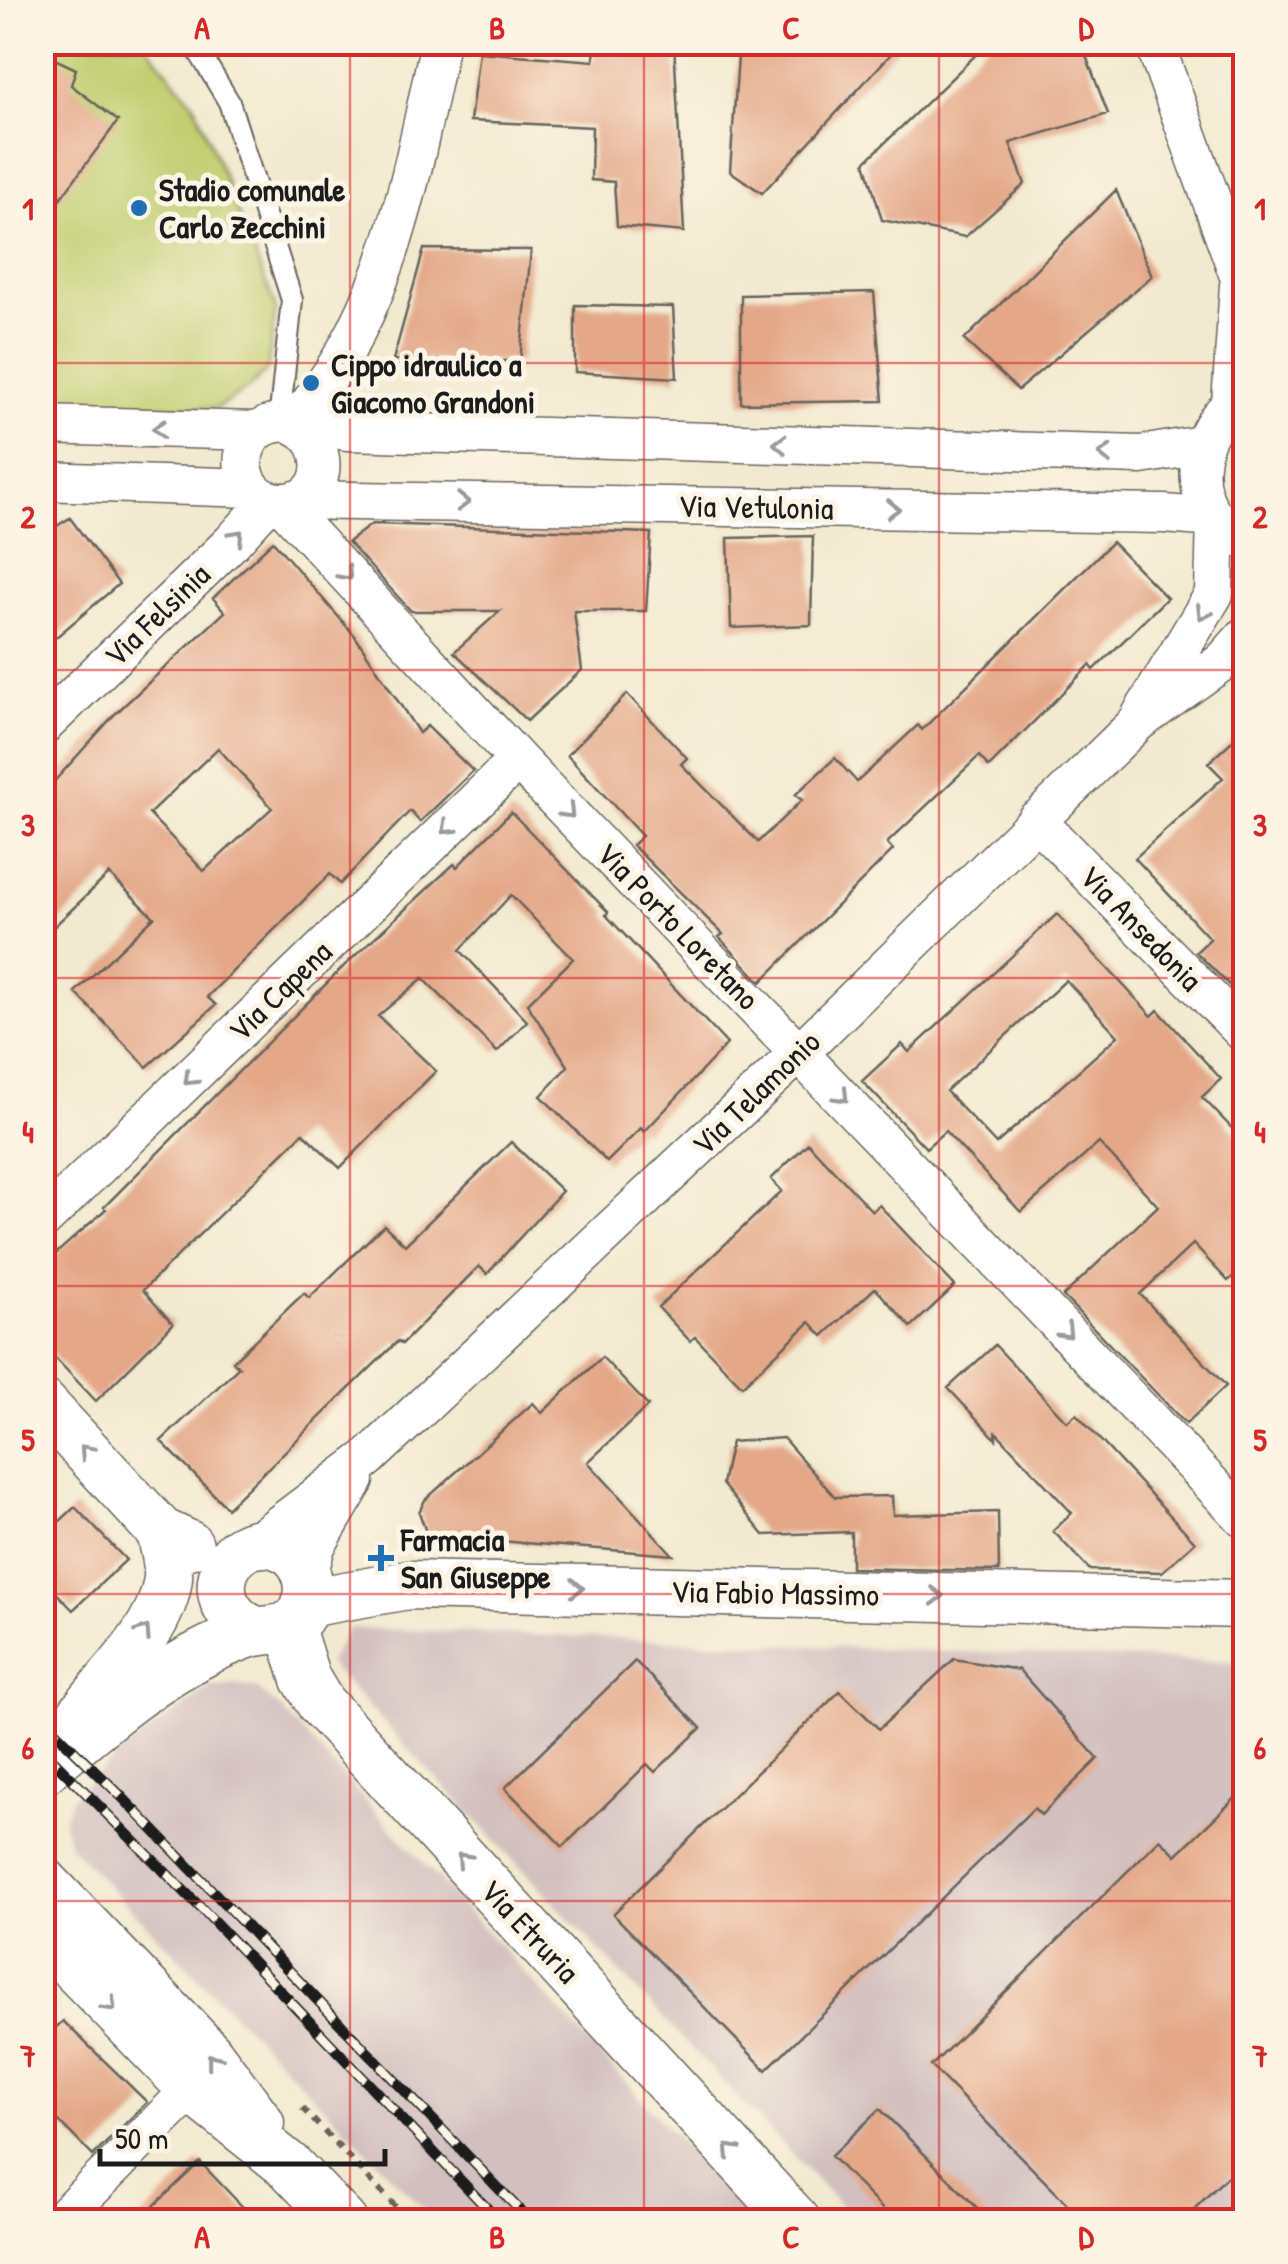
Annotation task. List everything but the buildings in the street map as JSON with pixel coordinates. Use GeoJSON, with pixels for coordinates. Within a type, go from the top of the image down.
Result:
{"type":"FeatureCollection","features":[{"type":"Feature","properties":{"kind":"street"},"geometry":{"type":"LineString","coordinates":[[276,426],[313,436],[322,460],[316,484],[274,498],[245,477],[243,452],[276,426],[318,396],[340,363],[387,262],[440,42]]}},
{"type":"Feature","properties":{"kind":"street"},"geometry":{"type":"LineString","coordinates":[[1154,42],[1242,290],[1238,400],[1213,422],[1202,444]]}},
{"type":"Feature","properties":{"kind":"street","name":"Via Vetulonia"},"geometry":{"type":"LineString","coordinates":[[42,426],[276,426],[347,432],[1141,455],[1202,444]]}},
{"type":"Feature","properties":{"kind":"street","name":"Via Telamonio"},"geometry":{"type":"LineString","coordinates":[[1138,722],[1214,594],[1231,529],[1203,496],[1198,470],[1202,444]]}},
{"type":"Feature","properties":{"kind":"street","name":"Via Vetulonia"},"geometry":{"type":"LineString","coordinates":[[42,481],[274,498],[1145,513],[1231,529]]}},
{"type":"Feature","properties":{"kind":"street","name":"Via Felsinia"},"geometry":{"type":"LineString","coordinates":[[42,727],[274,498]]}},
{"type":"Feature","properties":{"kind":"street","name":"Via Porto Loretano"},"geometry":{"type":"LineString","coordinates":[[274,498],[518,760],[1246,1520]]}},
{"type":"Feature","properties":{"kind":"street","name":"Via Telamonio"},"geometry":{"type":"LineString","coordinates":[[240,1553],[368,1458],[800,1052],[1138,722],[1200,680],[1243,641]]}},
{"type":"Feature","properties":{"kind":"street","name":"Via Capena"},"geometry":{"type":"LineString","coordinates":[[42,1221],[518,760]]}},
{"type":"Feature","properties":{"kind":"street","name":"Via Ansedonia"},"geometry":{"type":"LineString","coordinates":[[1036,820],[1246,1035]]}},
{"type":"Feature","properties":{"kind":"street"},"geometry":{"type":"LineString","coordinates":[[42,1403],[160,1532],[168,1564],[164,1595],[148,1630],[42,1768]]}},
{"type":"Feature","properties":{"kind":"street","name":"Via Telamonio"},"geometry":{"type":"LineString","coordinates":[[290,1609],[316,1546],[368,1458]]}},
{"type":"Feature","properties":{"kind":"street"},"geometry":{"type":"LineString","coordinates":[[160,1532],[240,1553],[266,1543],[292,1552],[290,1609],[242,1626],[223,1604],[220,1589],[240,1553]]}},
{"type":"Feature","properties":{"kind":"street","name":"Via Fabio Massimo"},"geometry":{"type":"LineString","coordinates":[[42,1768],[110,1713],[184,1662],[290,1609],[380,1588],[440,1585],[1246,1604]]}},
{"type":"Feature","properties":{"kind":"street","name":"Via Etruria"},"geometry":{"type":"LineString","coordinates":[[290,1609],[306,1679],[321,1704],[797,2222]]}},
{"type":"Feature","properties":{"kind":"street"},"geometry":{"type":"LineString","coordinates":[[42,1880],[208,2053],[290,2167]]}},
{"type":"Feature","properties":{"kind":"street"},"geometry":{"type":"LineString","coordinates":[[42,1935],[192,2089],[290,2167],[343,2222]]}},
{"type":"Feature","properties":{"kind":"street"},"geometry":{"type":"LineString","coordinates":[[58,2222],[192,2089]]}},
{"type":"Feature","properties":{"kind":"lane"},"geometry":{"type":"LineString","coordinates":[[193,42],[230,102],[292,300],[276,426]]}},
{"type":"Feature","properties":{"kind":"shaded area"},"geometry":{"type":"Polygon","coordinates":[[[348,1628],[1245,1663],[1245,2221],[855,2221],[328,1664],[348,1628]]]}},
{"type":"Feature","properties":{"kind":"shaded area"},"geometry":{"type":"Polygon","coordinates":[[[237,1685],[257,1689],[279,1707],[754,2221],[435,2221],[69,1845],[63,1821],[71,1799],[120,1753],[210,1687],[237,1685]]]}},
{"type":"Feature","properties":{"kind":"green space","name":"Stadio comunale Carlo Zecchini"},"geometry":{"type":"Polygon","coordinates":[[[43,43],[145,43],[196,107],[276,308],[268,369],[249,388],[217,408],[43,402],[43,43]]]}},
{"type":"Feature","properties":{"kind":"railway"},"geometry":{"type":"LineString","coordinates":[[42,1719],[531,2222]]}},
{"type":"Feature","properties":{"kind":"railway"},"geometry":{"type":"LineString","coordinates":[[42,1749],[207,1914],[500,2222]]}},
{"type":"Feature","properties":{"kind":"place","name":"Stadio comunale Carlo Zecchini"},"geometry":{"type":"Point","coordinates":[139,208]}},
{"type":"Feature","properties":{"kind":"place","name":"Cippo idraulico a Giacomo Grandoni"},"geometry":{"type":"Point","coordinates":[311,383]}},
{"type":"Feature","properties":{"kind":"place","name":"Farmacia San Giuseppe"},"geometry":{"type":"Point","coordinates":[381,1558]}}]}
